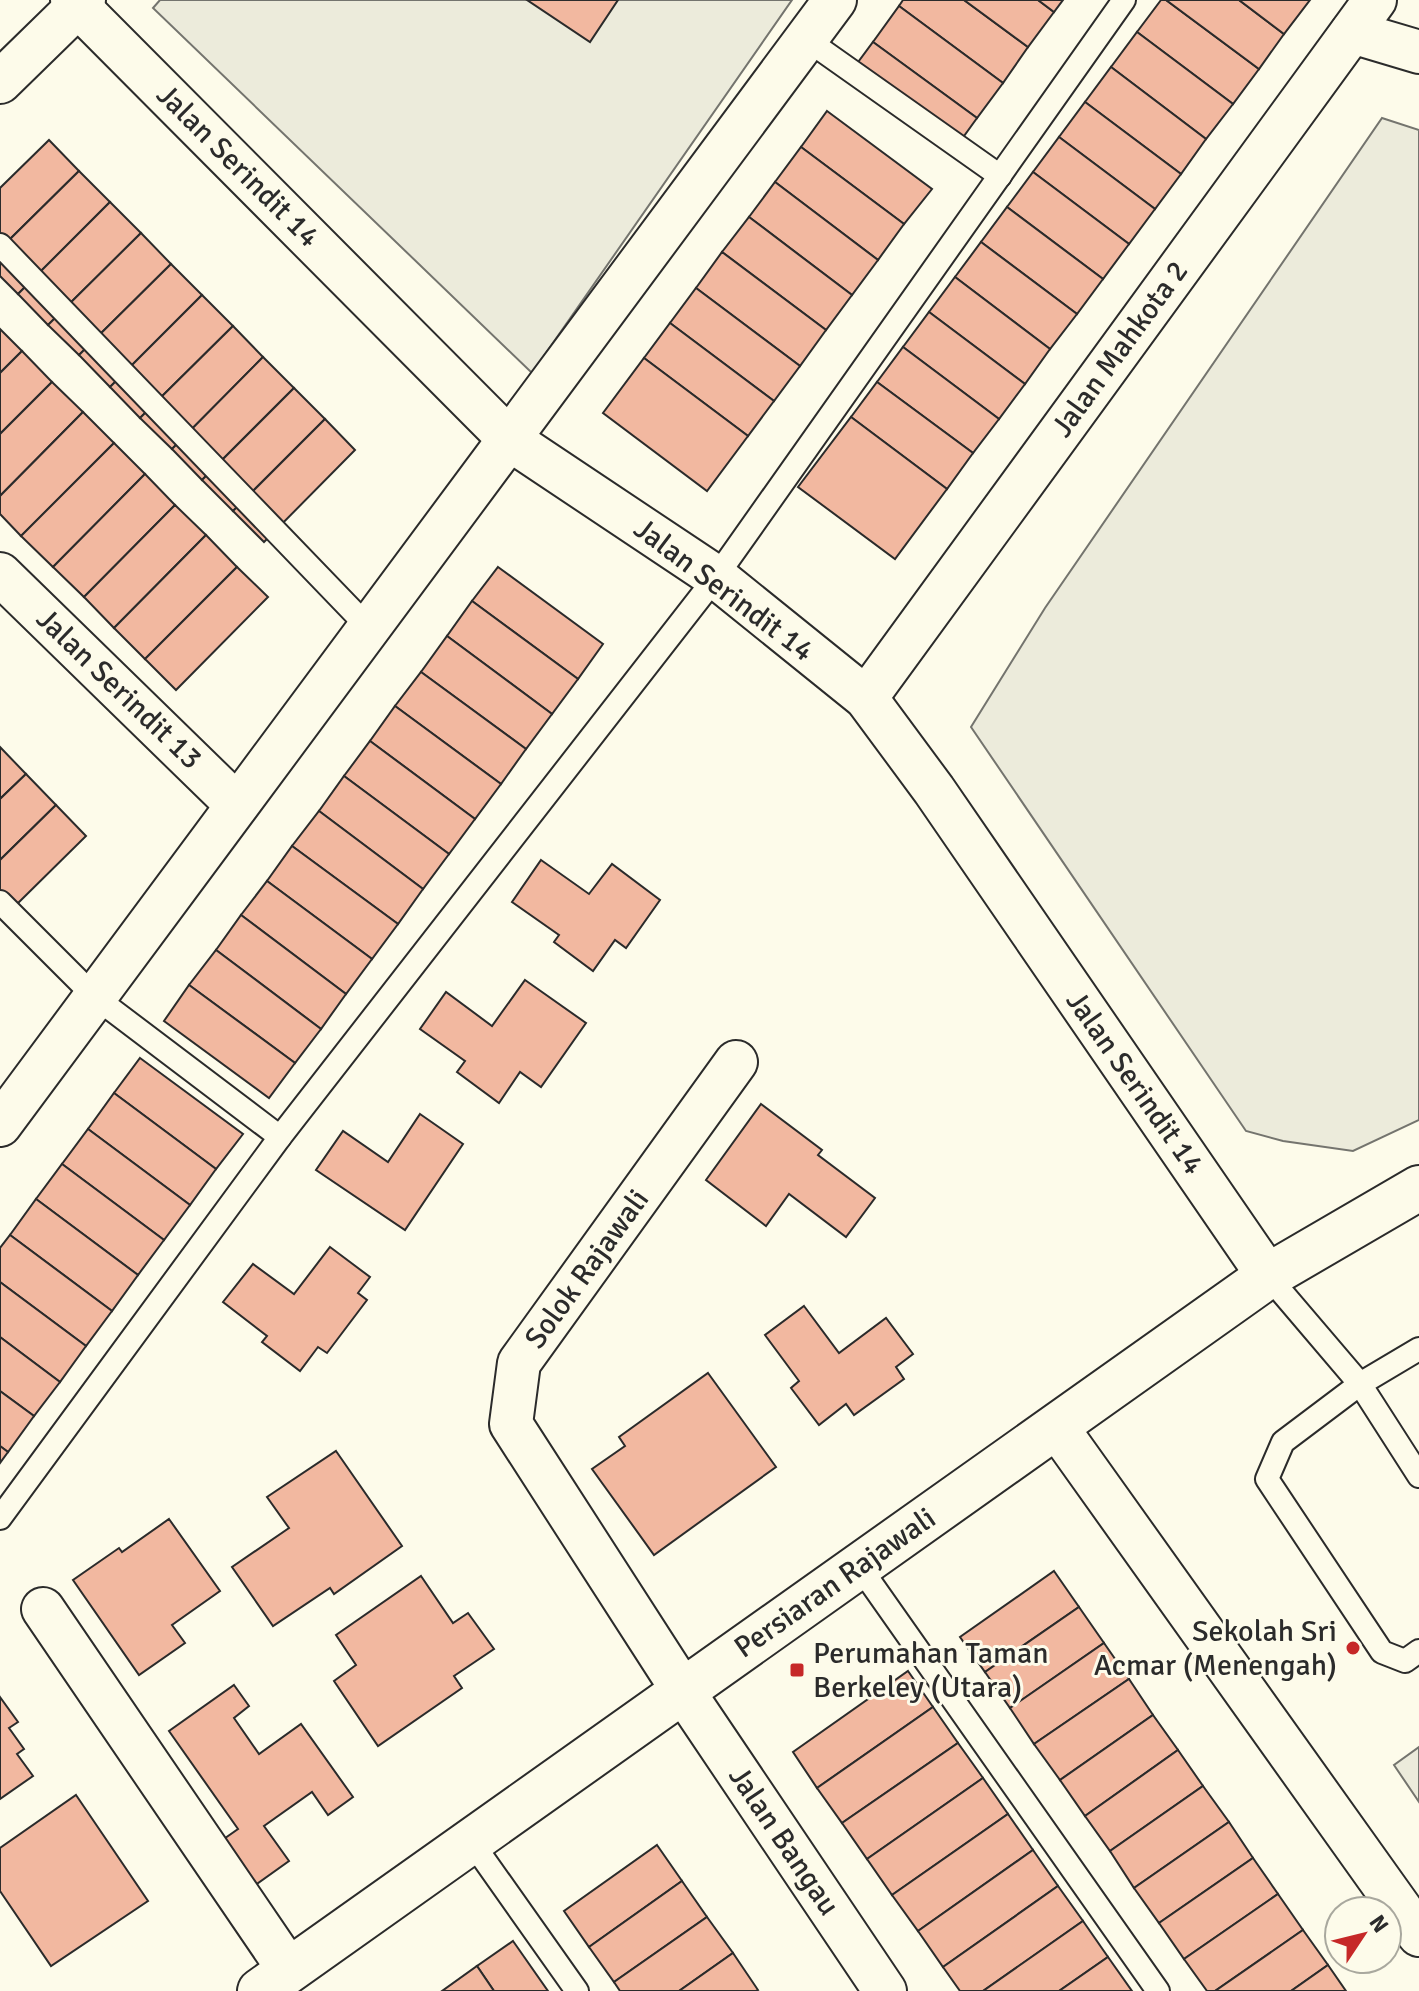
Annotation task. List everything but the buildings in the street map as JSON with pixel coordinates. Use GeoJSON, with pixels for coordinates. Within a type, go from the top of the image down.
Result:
{"type":"FeatureCollection","features":[{"type":"Feature","properties":{"kind":"street"},"geometry":{"type":"LineString","coordinates":[[0,1125],[835,0]]}},
{"type":"Feature","properties":{"kind":"street"},"geometry":{"type":"LineString","coordinates":[[0,82],[78,2]]}},
{"type":"Feature","properties":{"kind":"street","name":"Jalan Serindit 14"},"geometry":{"type":"LineString","coordinates":[[78,2],[509,439],[716,577],[866,698],[943,803],[1268,1276]]}},
{"type":"Feature","properties":{"kind":"street"},"geometry":{"type":"LineString","coordinates":[[1363,16],[1419,52]]}},
{"type":"Feature","properties":{"kind":"street","name":"Jalan Mahkota 2"},"geometry":{"type":"LineString","coordinates":[[866,698],[1363,16]]}},
{"type":"Feature","properties":{"kind":"street","name":"Jalan Serindit 13"},"geometry":{"type":"LineString","coordinates":[[0,574],[237,805]]}},
{"type":"Feature","properties":{"kind":"street","name":"Solok Rajawali"},"geometry":{"type":"LineString","coordinates":[[683,1691],[511,1424],[519,1363],[736,1062]]}},
{"type":"Feature","properties":{"kind":"street","name":"Persiaran Rajawali"},"geometry":{"type":"LineString","coordinates":[[275,1981],[1268,1276],[1419,1188]]}},
{"type":"Feature","properties":{"kind":"street"},"geometry":{"type":"LineString","coordinates":[[1056,1426],[1419,1935]]}},
{"type":"Feature","properties":{"kind":"street"},"geometry":{"type":"LineString","coordinates":[[43,1609],[275,1981]]}},
{"type":"Feature","properties":{"kind":"street","name":"Jalan Bangau"},"geometry":{"type":"LineString","coordinates":[[683,1691],[885,1991]]}},
{"type":"Feature","properties":{"kind":"lane"},"geometry":{"type":"LineString","coordinates":[[0,1518],[280,1137],[716,577],[1124,0]]}},
{"type":"Feature","properties":{"kind":"lane"},"geometry":{"type":"LineString","coordinates":[[806,39],[1000,176]]}},
{"type":"Feature","properties":{"kind":"lane"},"geometry":{"type":"LineString","coordinates":[[0,245],[369,628]]}},
{"type":"Feature","properties":{"kind":"lane"},"geometry":{"type":"LineString","coordinates":[[0,902],[95,997],[280,1137]]}},
{"type":"Feature","properties":{"kind":"lane"},"geometry":{"type":"LineString","coordinates":[[1268,1276],[1360,1384],[1419,1476]]}},
{"type":"Feature","properties":{"kind":"lane"},"geometry":{"type":"LineString","coordinates":[[1419,1349],[1360,1384],[1283,1442],[1267,1479],[1382,1652],[1405,1661],[1419,1651]]}},
{"type":"Feature","properties":{"kind":"lane"},"geometry":{"type":"LineString","coordinates":[[859,1566],[1158,1991]]}},
{"type":"Feature","properties":{"kind":"lane"},"geometry":{"type":"LineString","coordinates":[[471,1841],[577,1991]]}},
{"type":"Feature","properties":{"kind":"shaded area"},"geometry":{"type":"Polygon","coordinates":[[[160,0],[792,0],[532,373],[153,8],[160,0]]]}},
{"type":"Feature","properties":{"kind":"shaded area"},"geometry":{"type":"Polygon","coordinates":[[[1382,118],[1419,130],[1419,1120],[1353,1151],[1283,1141],[1246,1131],[971,727],[1045,608],[1382,118]]]}},
{"type":"Feature","properties":{"kind":"shaded area"},"geometry":{"type":"Polygon","coordinates":[[[1419,1747],[1419,1802],[1394,1765],[1419,1747]]]}},
{"type":"Feature","properties":{"kind":"place","name":"Sekolah Sri Acmar (Menengah)"},"geometry":{"type":"Point","coordinates":[1353,1648]}},
{"type":"Feature","properties":{"kind":"place","name":"Perumahan Taman Berkeley (Utara)"},"geometry":{"type":"Point","coordinates":[797,1670]}}]}
